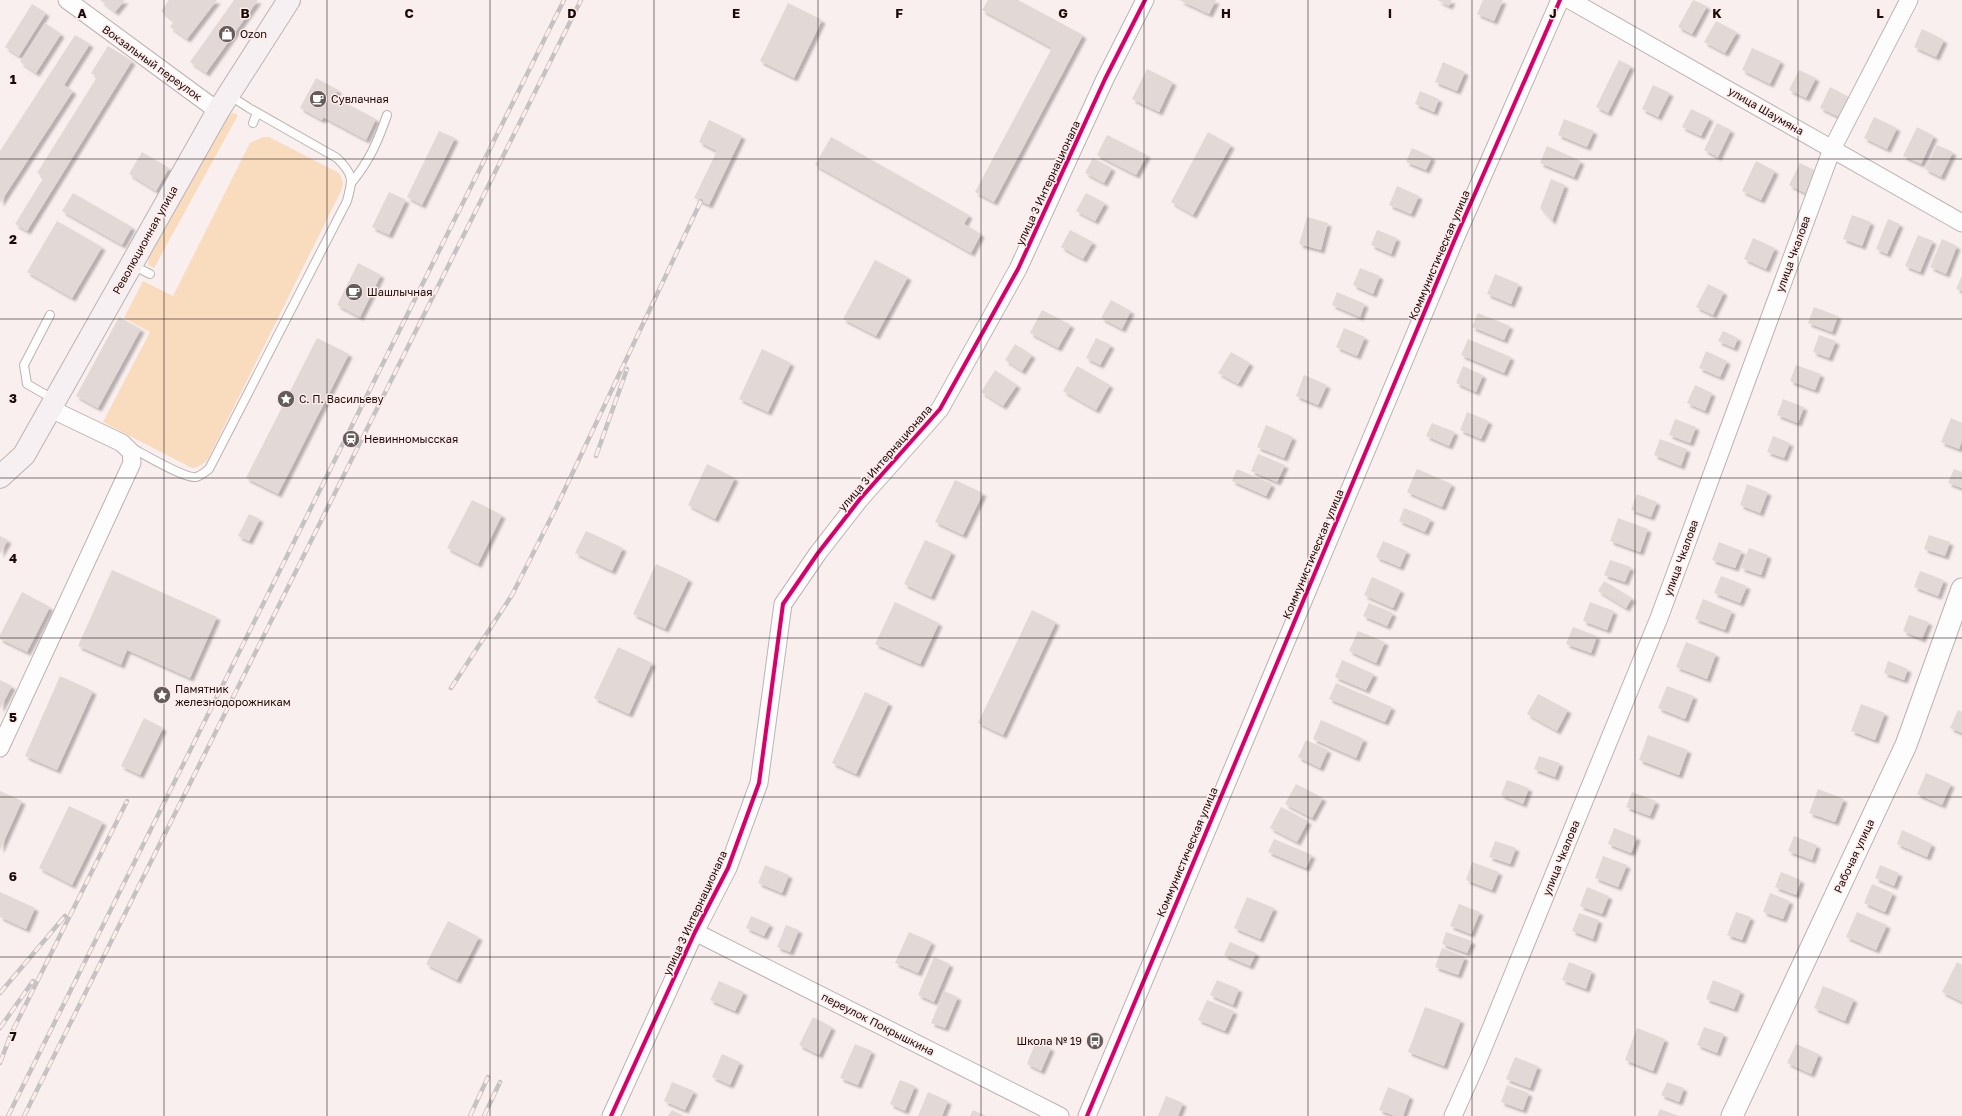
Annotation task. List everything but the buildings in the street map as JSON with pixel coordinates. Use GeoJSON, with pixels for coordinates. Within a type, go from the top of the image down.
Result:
{"type":"FeatureCollection","features":[{"type":"Feature","properties":{"kind":"main road","name":"Революционная улица"},"geometry":{"type":"LineString","coordinates":[[0,477],[24,455],[223,103],[289,0]]}},
{"type":"Feature","properties":{"kind":"street","name":"Вокзальный переулок"},"geometry":{"type":"LineString","coordinates":[[67,0],[223,103]]}},
{"type":"Feature","properties":{"kind":"street","name":"улица 3 Интернационала"},"geometry":{"type":"LineString","coordinates":[[612,1116],[695,932],[728,868],[758,783],[783,604],[818,553],[860,499],[940,409],[1018,269],[1105,79],[1145,0]]}},
{"type":"Feature","properties":{"kind":"street","name":"Коммунистическая улица"},"geometry":{"type":"LineString","coordinates":[[1087,1116],[1452,246],[1560,0]]}},
{"type":"Feature","properties":{"kind":"street","name":"улица Шаумяна"},"geometry":{"type":"LineString","coordinates":[[1570,0],[1962,222]]}},
{"type":"Feature","properties":{"kind":"street","name":"улица Чкалова"},"geometry":{"type":"LineString","coordinates":[[1453,1116],[1481,1053],[1659,618],[1832,149],[1909,0]]}},
{"type":"Feature","properties":{"kind":"street"},"geometry":{"type":"LineString","coordinates":[[0,748],[132,463],[131,452],[122,443],[53,405]]}},
{"type":"Feature","properties":{"kind":"street","name":"Рабочая улица"},"geometry":{"type":"LineString","coordinates":[[1732,1116],[1906,745],[1962,589]]}},
{"type":"Feature","properties":{"kind":"street","name":"переулок Покрышкина"},"geometry":{"type":"LineString","coordinates":[[695,932],[1060,1116]]}},
{"type":"Feature","properties":{"kind":"lane"},"geometry":{"type":"LineString","coordinates":[[223,103],[257,113],[337,158],[348,169],[352,182]]}},
{"type":"Feature","properties":{"kind":"lane"},"geometry":{"type":"LineString","coordinates":[[253,123],[257,113]]}},
{"type":"Feature","properties":{"kind":"lane"},"geometry":{"type":"LineString","coordinates":[[122,443],[184,475],[195,477],[203,474],[209,469],[347,201],[352,182],[365,166],[374,150],[387,115]]}},
{"type":"Feature","properties":{"kind":"lane"},"geometry":{"type":"LineString","coordinates":[[131,264],[150,274]]}},
{"type":"Feature","properties":{"kind":"lane"},"geometry":{"type":"LineString","coordinates":[[50,315],[24,366],[27,384],[53,405]]}},
{"type":"Feature","properties":{"kind":"shaded area"},"geometry":{"type":"Polygon","coordinates":[[[233,113],[238,115],[154,268],[148,265],[149,255],[227,116],[233,113]]]}},
{"type":"Feature","properties":{"kind":"shaded area"},"geometry":{"type":"Polygon","coordinates":[[[263,137],[269,137],[339,173],[343,182],[342,189],[208,459],[201,465],[192,468],[103,422],[150,332],[124,318],[143,281],[173,296],[250,143],[263,137]]]}},
{"type":"Feature","properties":{"kind":"railway"},"geometry":{"type":"LineString","coordinates":[[8,1116],[564,0]]}},
{"type":"Feature","properties":{"kind":"railway"},"geometry":{"type":"LineString","coordinates":[[24,1116],[581,0]]}},
{"type":"Feature","properties":{"kind":"railway"},"geometry":{"type":"LineString","coordinates":[[451,688],[512,595],[556,508],[701,201]]}},
{"type":"Feature","properties":{"kind":"railway"},"geometry":{"type":"LineString","coordinates":[[596,456],[627,369]]}},
{"type":"Feature","properties":{"kind":"railway"},"geometry":{"type":"LineString","coordinates":[[0,1063],[11,1034],[127,801]]}},
{"type":"Feature","properties":{"kind":"railway"},"geometry":{"type":"LineString","coordinates":[[0,993],[65,916]]}},
{"type":"Feature","properties":{"kind":"railway"},"geometry":{"type":"LineString","coordinates":[[0,1028],[33,981]]}},
{"type":"Feature","properties":{"kind":"railway"},"geometry":{"type":"LineString","coordinates":[[470,1116],[488,1077]]}},
{"type":"Feature","properties":{"kind":"railway"},"geometry":{"type":"LineString","coordinates":[[484,1116],[500,1082]]}},
{"type":"Feature","properties":{"kind":"cycle path"},"geometry":{"type":"LineString","coordinates":[[611,1116],[695,932],[728,868],[759,783],[783,604],[818,553],[860,499],[940,409],[1018,269],[1105,79],[1145,0]]}},
{"type":"Feature","properties":{"kind":"cycle path"},"geometry":{"type":"LineString","coordinates":[[1087,1116],[1455,239],[1560,0]]}},
{"type":"Feature","properties":{"kind":"place","name":"Ozon"},"geometry":{"type":"Point","coordinates":[227,34]}},
{"type":"Feature","properties":{"kind":"place","name":"Сувлачная"},"geometry":{"type":"Point","coordinates":[318,99]}},
{"type":"Feature","properties":{"kind":"place","name":"Шашлычная"},"geometry":{"type":"Point","coordinates":[354,292]}},
{"type":"Feature","properties":{"kind":"place","name":"С. П. Васильеву"},"geometry":{"type":"Point","coordinates":[286,399]}},
{"type":"Feature","properties":{"kind":"place","name":"Невинномысская"},"geometry":{"type":"Point","coordinates":[351,439]}},
{"type":"Feature","properties":{"kind":"place","name":"Памятник железнодорожникам"},"geometry":{"type":"Point","coordinates":[162,695]}},
{"type":"Feature","properties":{"kind":"place","name":"Школа № 19"},"geometry":{"type":"Point","coordinates":[1095,1041]}}]}
